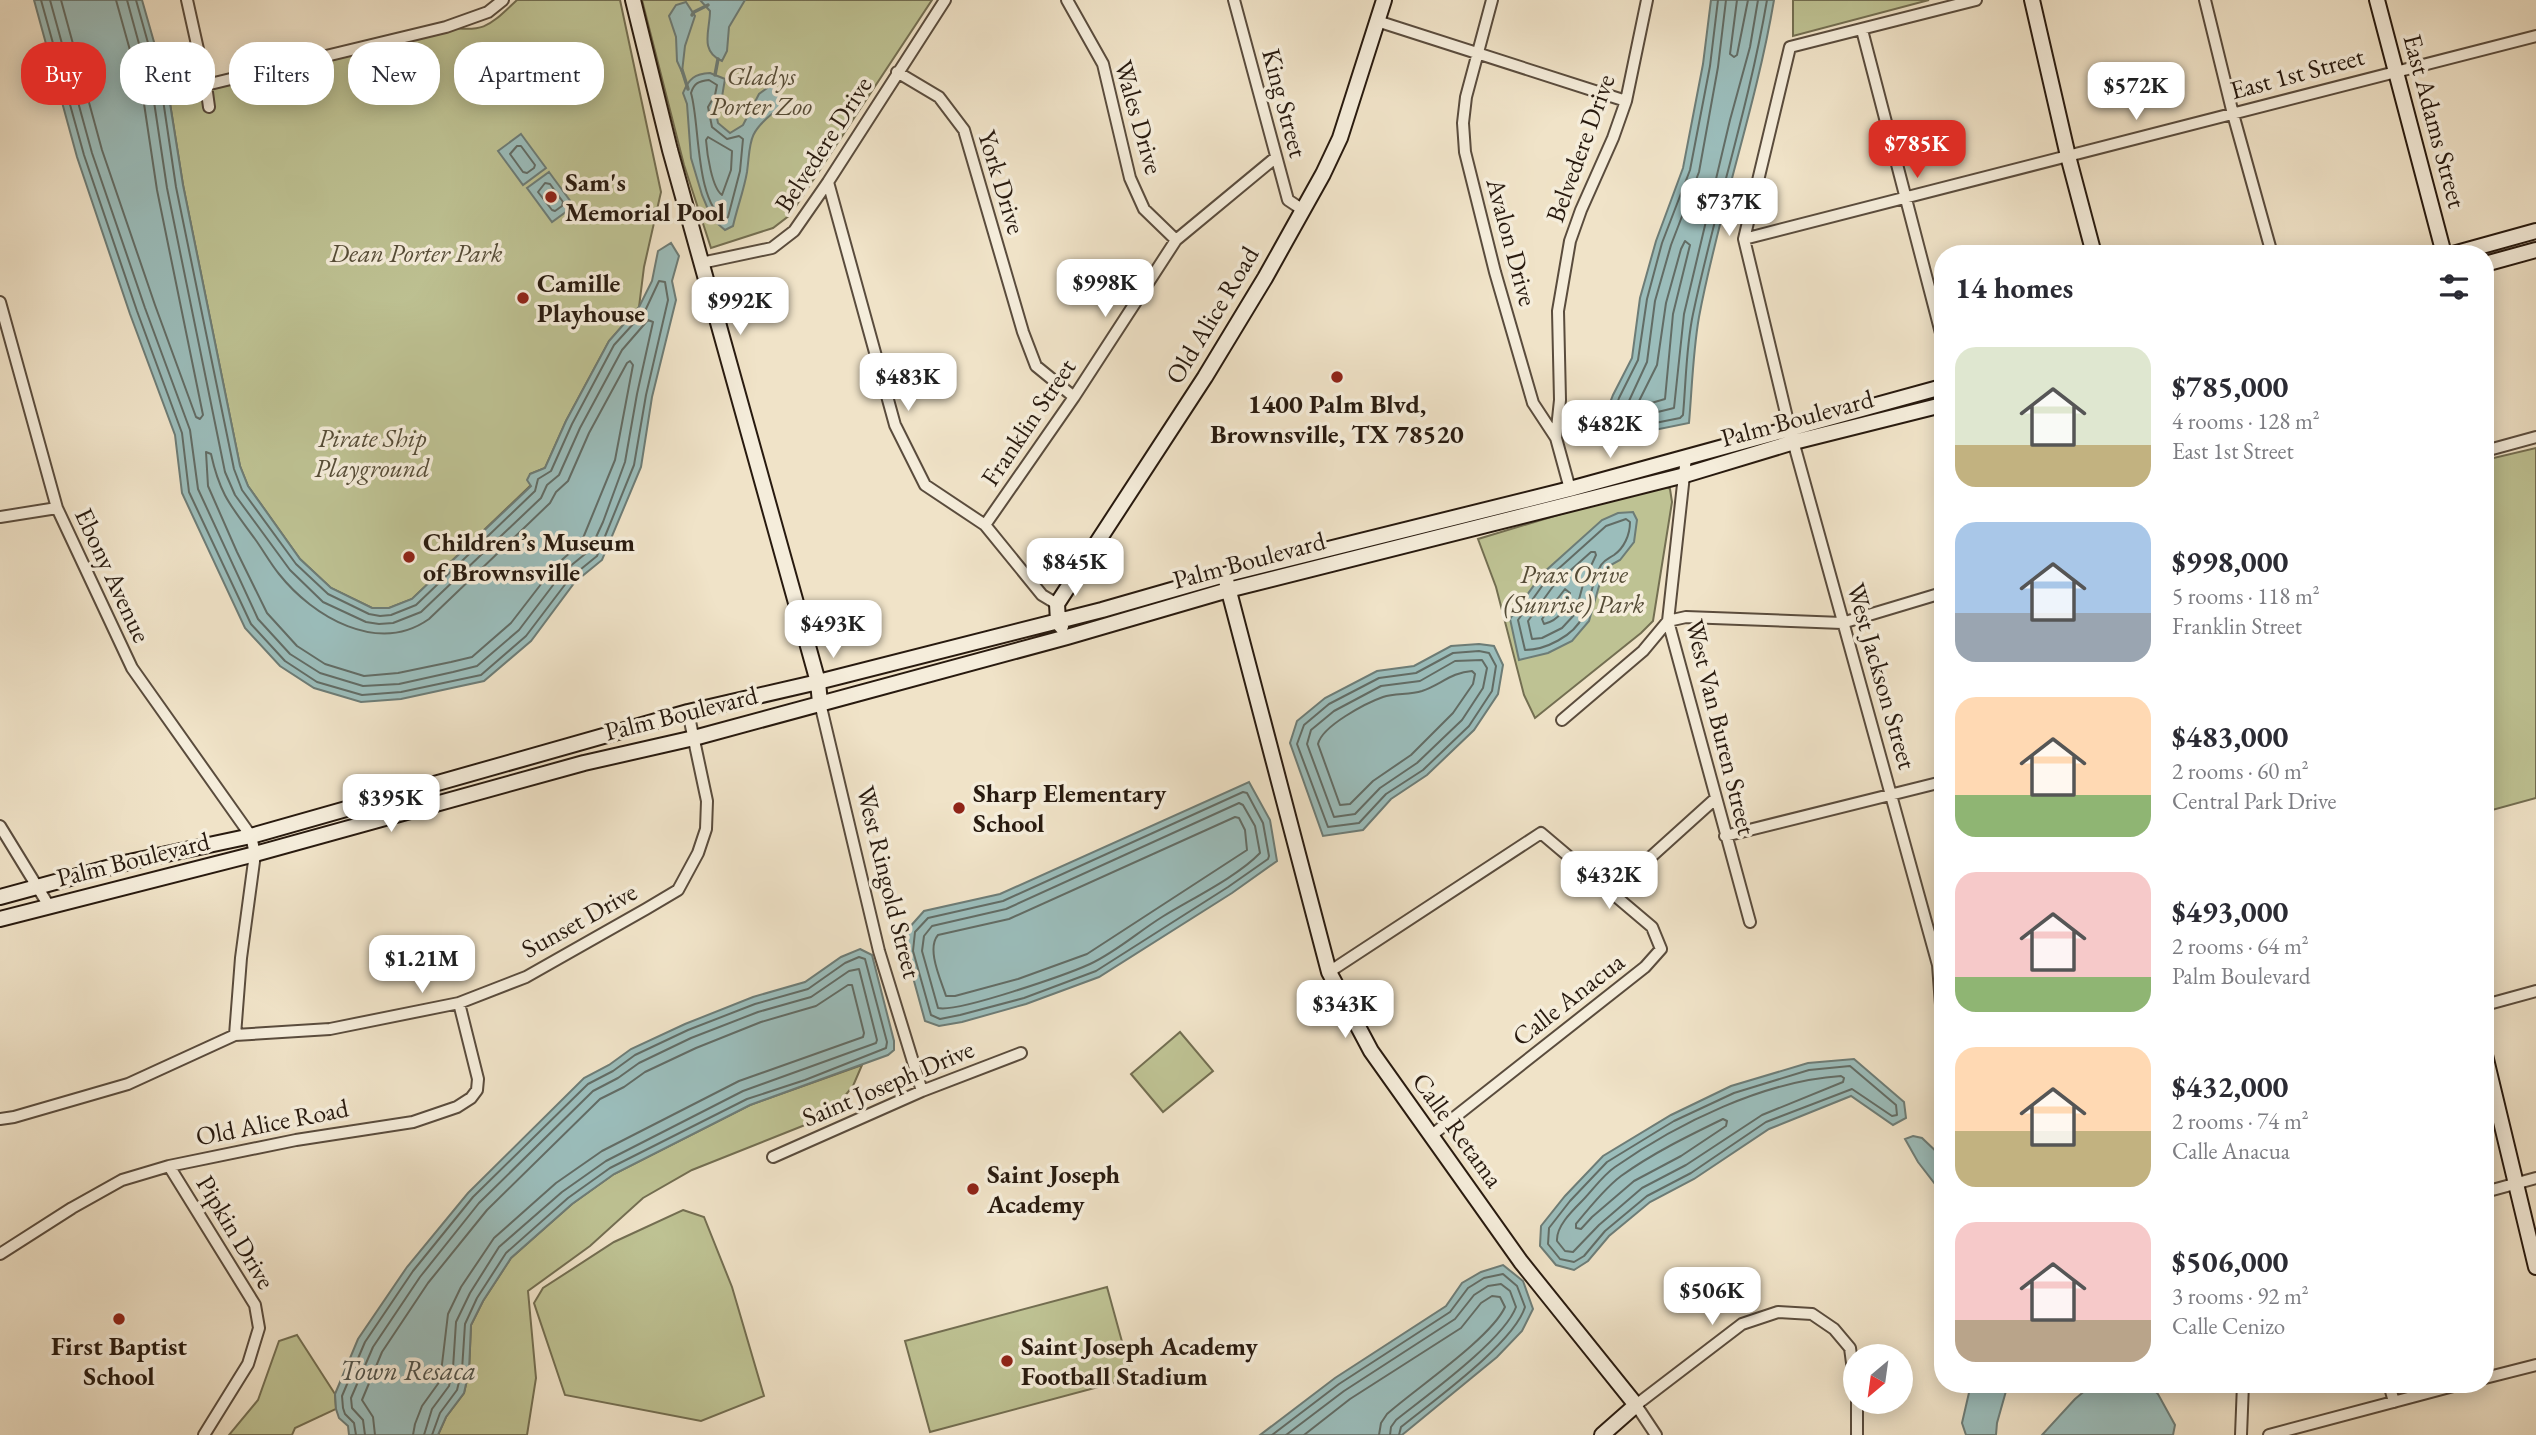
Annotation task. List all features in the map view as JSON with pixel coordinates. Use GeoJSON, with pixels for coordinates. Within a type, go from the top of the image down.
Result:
{"type":"FeatureCollection","features":[{"type":"Feature","properties":{"kind":"main road","name":"West Ringold Street"},"geometry":{"type":"LineString","coordinates":[[633,0],[670,150],[818,682],[820,703]]}},
{"type":"Feature","properties":{"kind":"main road","name":"Old Alice Road"},"geometry":{"type":"LineString","coordinates":[[1057,604],[1205,377],[1303,210],[1340,138],[1384,0]]}},
{"type":"Feature","properties":{"kind":"main road"},"geometry":{"type":"LineString","coordinates":[[2032,0],[2092,245]]}},
{"type":"Feature","properties":{"kind":"main road","name":"East Adams Street"},"geometry":{"type":"LineString","coordinates":[[2378,0],[2442,245]]}},
{"type":"Feature","properties":{"kind":"main road"},"geometry":{"type":"LineString","coordinates":[[2484,245],[2531,232],[2534,251],[2494,262]]}},
{"type":"Feature","properties":{"kind":"main road","name":"Palm Boulevard"},"geometry":{"type":"LineString","coordinates":[[0,897],[130,862],[251,836],[688,712],[1058,621],[1685,475],[1792,436],[1934,390]]}},
{"type":"Feature","properties":{"kind":"main road","name":"Palm Boulevard"},"geometry":{"type":"LineString","coordinates":[[0,919],[256,854],[584,762],[694,738],[1067,637],[1226,582],[1686,457],[1934,407]]}},
{"type":"Feature","properties":{"kind":"main road","name":"Calle Retama"},"geometry":{"type":"LineString","coordinates":[[1226,582],[1329,972],[1371,1051],[1521,1262],[1636,1405]]}},
{"type":"Feature","properties":{"kind":"main road"},"geometry":{"type":"LineString","coordinates":[[1057,604],[1058,621],[1067,637]]}},
{"type":"Feature","properties":{"kind":"main road"},"geometry":{"type":"LineString","coordinates":[[2494,1094],[2536,1267]]}},
{"type":"Feature","properties":{"kind":"main road"},"geometry":{"type":"LineString","coordinates":[[1602,1435],[1636,1405]]}},
{"type":"Feature","properties":{"kind":"street"},"geometry":{"type":"LineString","coordinates":[[187,0],[196,42]]}},
{"type":"Feature","properties":{"kind":"street"},"geometry":{"type":"LineString","coordinates":[[215,83],[446,27],[488,12],[503,0]]}},
{"type":"Feature","properties":{"kind":"street","name":"Belvedere Drive"},"geometry":{"type":"LineString","coordinates":[[701,263],[772,248],[794,231],[945,0]]}},
{"type":"Feature","properties":{"kind":"street","name":"Wales Drive"},"geometry":{"type":"LineString","coordinates":[[1067,0],[1103,64],[1130,178],[1144,209],[1175,240]]}},
{"type":"Feature","properties":{"kind":"street","name":"King Street"},"geometry":{"type":"LineString","coordinates":[[1234,0],[1288,201],[1303,210]]}},
{"type":"Feature","properties":{"kind":"street","name":"Avalon Drive"},"geometry":{"type":"LineString","coordinates":[[1492,0],[1466,97],[1463,123],[1465,152],[1495,272],[1533,403],[1556,438],[1570,489]]}},
{"type":"Feature","properties":{"kind":"street","name":"Belvedere Drive"},"geometry":{"type":"LineString","coordinates":[[1556,438],[1560,400],[1558,311],[1570,241],[1626,101],[1647,0]]}},
{"type":"Feature","properties":{"kind":"street"},"geometry":{"type":"LineString","coordinates":[[1744,239],[1790,47],[1976,0]]}},
{"type":"Feature","properties":{"kind":"street"},"geometry":{"type":"LineString","coordinates":[[2205,0],[2269,245]]}},
{"type":"Feature","properties":{"kind":"street"},"geometry":{"type":"LineString","coordinates":[[1377,21],[1626,101]]}},
{"type":"Feature","properties":{"kind":"street"},"geometry":{"type":"LineString","coordinates":[[1862,30],[1934,307]]}},
{"type":"Feature","properties":{"kind":"street","name":"East 1st Street"},"geometry":{"type":"LineString","coordinates":[[1744,239],[2536,36]]}},
{"type":"Feature","properties":{"kind":"street","name":"York Drive"},"geometry":{"type":"LineString","coordinates":[[897,72],[939,97],[964,130],[1023,332],[1036,366],[1073,397]]}},
{"type":"Feature","properties":{"kind":"street","name":"Franklin Street"},"geometry":{"type":"LineString","coordinates":[[985,525],[1073,397],[1175,240],[1275,158]]}},
{"type":"Feature","properties":{"kind":"street"},"geometry":{"type":"LineString","coordinates":[[828,182],[895,425],[926,485],[985,525],[1042,595],[1057,604]]}},
{"type":"Feature","properties":{"kind":"street","name":"West Jackson Street"},"geometry":{"type":"LineString","coordinates":[[1744,239],[1792,436],[1934,950]]}},
{"type":"Feature","properties":{"kind":"street","name":"Ebony Avenue"},"geometry":{"type":"LineString","coordinates":[[0,302],[57,508],[132,668],[251,836],[256,854]]}},
{"type":"Feature","properties":{"kind":"street"},"geometry":{"type":"LineString","coordinates":[[2494,449],[2536,437]]}},
{"type":"Feature","properties":{"kind":"street","name":"West Van Buren Street"},"geometry":{"type":"LineString","coordinates":[[1686,457],[1668,621],[1749,922]]}},
{"type":"Feature","properties":{"kind":"street"},"geometry":{"type":"LineString","coordinates":[[0,517],[57,508]]}},
{"type":"Feature","properties":{"kind":"street"},"geometry":{"type":"LineString","coordinates":[[1562,720],[1643,651],[1668,621],[1686,617],[1842,623],[1934,595]]}},
{"type":"Feature","properties":{"kind":"street","name":"West Ringold Street"},"geometry":{"type":"LineString","coordinates":[[820,703],[879,951],[922,1091]]}},
{"type":"Feature","properties":{"kind":"street","name":"Sunset Drive"},"geometry":{"type":"LineString","coordinates":[[0,1119],[128,1084],[235,1035],[330,1029],[459,1003],[526,977],[678,890],[698,853],[706,829],[706,801],[688,712]]}},
{"type":"Feature","properties":{"kind":"street"},"geometry":{"type":"LineString","coordinates":[[1725,836],[1934,784]]}},
{"type":"Feature","properties":{"kind":"street"},"geometry":{"type":"LineString","coordinates":[[1643,864],[1715,799]]}},
{"type":"Feature","properties":{"kind":"street"},"geometry":{"type":"LineString","coordinates":[[0,826],[49,906]]}},
{"type":"Feature","properties":{"kind":"street","name":"Calle Anacua"},"geometry":{"type":"LineString","coordinates":[[1329,972],[1541,833],[1652,927],[1661,949],[1645,967],[1432,1135]]}},
{"type":"Feature","properties":{"kind":"street"},"geometry":{"type":"LineString","coordinates":[[235,1035],[241,958],[256,854]]}},
{"type":"Feature","properties":{"kind":"street"},"geometry":{"type":"LineString","coordinates":[[2494,1002],[2536,990]]}},
{"type":"Feature","properties":{"kind":"street","name":"Old Alice Road"},"geometry":{"type":"LineString","coordinates":[[0,1254],[122,1180],[169,1167],[296,1140],[413,1122],[457,1107],[471,1098],[477,1090],[478,1079],[459,1003]]}},
{"type":"Feature","properties":{"kind":"street","name":"Saint Joseph Drive"},"geometry":{"type":"LineString","coordinates":[[773,1157],[922,1091],[1021,1053]]}},
{"type":"Feature","properties":{"kind":"street","name":"Pipkin Drive"},"geometry":{"type":"LineString","coordinates":[[169,1167],[255,1305],[260,1328],[248,1364],[204,1435]]}},
{"type":"Feature","properties":{"kind":"street"},"geometry":{"type":"LineString","coordinates":[[2494,1190],[2536,1178]]}},
{"type":"Feature","properties":{"kind":"street"},"geometry":{"type":"LineString","coordinates":[[1636,1405],[1742,1324],[1778,1312],[1812,1314],[1834,1329],[1847,1344]]}},
{"type":"Feature","properties":{"kind":"street"},"geometry":{"type":"LineString","coordinates":[[2494,1376],[2536,1365]]}},
{"type":"Feature","properties":{"kind":"street"},"geometry":{"type":"LineString","coordinates":[[2241,1435],[2243,1393]]}},
{"type":"Feature","properties":{"kind":"street"},"geometry":{"type":"LineString","coordinates":[[2392,1393],[2394,1402]]}},
{"type":"Feature","properties":{"kind":"street"},"geometry":{"type":"LineString","coordinates":[[2269,1435],[2428,1393]]}},
{"type":"Feature","properties":{"kind":"street","name":"Calle Retama"},"geometry":{"type":"LineString","coordinates":[[1636,1405],[1656,1435]]}},
{"type":"Feature","properties":{"kind":"street"},"geometry":{"type":"LineString","coordinates":[[1857,1414],[1857,1435]]}},
{"type":"Feature","properties":{"kind":"green space","name":"Dean Porter Park"},"geometry":{"type":"Polygon","coordinates":[[[517,0],[620,0],[661,192],[644,267],[639,307],[609,341],[566,421],[545,468],[530,474],[531,485],[412,599],[389,608],[372,608],[331,588],[300,559],[248,486],[240,466],[183,185],[170,105],[215,105],[215,83],[229,79],[229,105],[334,105],[334,54],[348,51],[348,105],[440,105],[440,42],[384,42],[446,27],[470,29],[493,22],[517,0]]]}},
{"type":"Feature","properties":{"kind":"green space","name":"Gladys Porter Zoo"},"geometry":{"type":"Polygon","coordinates":[[[642,0],[932,0],[790,215],[773,228],[711,248],[684,165],[642,0]]]}},
{"type":"Feature","properties":{"kind":"green space"},"geometry":{"type":"Polygon","coordinates":[[[1793,0],[1929,0],[1793,36],[1793,0]]]}},
{"type":"Feature","properties":{"kind":"green space"},"geometry":{"type":"Polygon","coordinates":[[[2536,448],[2536,798],[2494,810],[2494,458],[2536,448]]]}},
{"type":"Feature","properties":{"kind":"green space","name":"Prax Orive (Sunrise) Park"},"geometry":{"type":"Polygon","coordinates":[[[1661,484],[1670,489],[1672,502],[1653,621],[1535,718],[1524,695],[1496,587],[1478,539],[1661,484]]]}},
{"type":"Feature","properties":{"kind":"green space"},"geometry":{"type":"Polygon","coordinates":[[[1180,1032],[1213,1071],[1163,1112],[1131,1074],[1180,1032]]]}},
{"type":"Feature","properties":{"kind":"green space"},"geometry":{"type":"Polygon","coordinates":[[[862,1065],[853,1086],[835,1108],[815,1121],[692,1170],[643,1198],[590,1246],[528,1291],[536,1378],[527,1435],[438,1435],[446,1417],[464,1393],[469,1371],[471,1325],[483,1301],[511,1258],[572,1204],[614,1174],[750,1105],[862,1065]]]}},
{"type":"Feature","properties":{"kind":"green space"},"geometry":{"type":"Polygon","coordinates":[[[683,1210],[704,1217],[732,1287],[764,1396],[701,1421],[565,1395],[534,1303],[543,1288],[614,1242],[683,1210]]]}},
{"type":"Feature","properties":{"kind":"green space"},"geometry":{"type":"Polygon","coordinates":[[[1107,1287],[1132,1378],[930,1432],[905,1341],[1107,1287]]]}},
{"type":"Feature","properties":{"kind":"green space"},"geometry":{"type":"Polygon","coordinates":[[[297,1335],[335,1394],[336,1409],[295,1428],[292,1435],[229,1435],[258,1400],[279,1341],[297,1335]]]}},
{"type":"Feature","properties":{"kind":"water"},"geometry":{"type":"Polygon","coordinates":[[[34,0],[142,0],[154,42],[120,42],[120,105],[170,105],[183,185],[240,466],[248,486],[300,559],[331,588],[372,608],[389,608],[412,599],[531,486],[527,480],[530,474],[545,468],[566,421],[609,341],[639,307],[652,281],[658,251],[671,243],[679,256],[672,281],[676,300],[652,397],[641,467],[602,560],[575,582],[531,641],[484,681],[401,699],[361,702],[314,688],[280,666],[245,628],[182,493],[175,435],[130,314],[77,157],[63,105],[106,105],[106,42],[46,42],[34,0]]]}},
{"type":"Feature","properties":{"kind":"water"},"geometry":{"type":"Polygon","coordinates":[[[700,0],[745,0],[729,27],[727,51],[722,61],[710,52],[707,39],[710,11],[700,0]]]}},
{"type":"Feature","properties":{"kind":"water"},"geometry":{"type":"Polygon","coordinates":[[[1711,0],[1774,0],[1758,80],[1707,277],[1694,356],[1689,423],[1605,440],[1605,416],[1632,358],[1640,298],[1656,241],[1683,168],[1703,64],[1711,0]]]}},
{"type":"Feature","properties":{"kind":"water"},"geometry":{"type":"Polygon","coordinates":[[[686,2],[695,16],[685,46],[682,72],[677,61],[676,37],[669,16],[676,5],[686,2]]]}},
{"type":"Feature","properties":{"kind":"water"},"geometry":{"type":"Polygon","coordinates":[[[710,73],[725,79],[722,97],[715,108],[718,123],[730,133],[743,125],[759,94],[774,83],[787,114],[773,113],[754,133],[746,179],[733,226],[725,230],[712,219],[702,195],[691,158],[687,104],[683,93],[693,78],[710,73]]]}},
{"type":"Feature","properties":{"kind":"water","name":"Sam's Memorial Pool"},"geometry":{"type":"Polygon","coordinates":[[[521,134],[546,168],[523,185],[498,151],[521,134]]]}},
{"type":"Feature","properties":{"kind":"water","name":"Sam's Memorial Pool"},"geometry":{"type":"Polygon","coordinates":[[[549,172],[574,206],[552,222],[527,188],[549,172]]]}},
{"type":"Feature","properties":{"kind":"water"},"geometry":{"type":"Polygon","coordinates":[[[1633,512],[1637,520],[1634,542],[1620,560],[1609,566],[1599,586],[1589,621],[1572,641],[1548,653],[1519,660],[1510,619],[1542,574],[1602,520],[1618,513],[1633,512]]]}},
{"type":"Feature","properties":{"kind":"water"},"geometry":{"type":"Polygon","coordinates":[[[1451,646],[1494,646],[1503,665],[1498,694],[1474,730],[1427,775],[1391,799],[1363,830],[1323,836],[1290,743],[1297,721],[1325,698],[1377,671],[1414,666],[1451,646]]]}},
{"type":"Feature","properties":{"kind":"water"},"geometry":{"type":"Polygon","coordinates":[[[1249,782],[1270,820],[1277,861],[1232,893],[1099,977],[1026,1004],[962,1022],[939,1026],[925,1021],[906,952],[908,929],[924,911],[1000,894],[1249,782]]]}},
{"type":"Feature","properties":{"kind":"water","name":"Town Resaca"},"geometry":{"type":"Polygon","coordinates":[[[860,949],[872,955],[894,1050],[888,1055],[750,1105],[614,1174],[572,1204],[511,1258],[471,1325],[469,1371],[464,1393],[446,1417],[438,1435],[349,1435],[348,1426],[339,1418],[335,1394],[358,1339],[407,1267],[468,1193],[584,1078],[631,1049],[685,1024],[753,997],[805,982],[841,957],[860,949]]]}},
{"type":"Feature","properties":{"kind":"water"},"geometry":{"type":"Polygon","coordinates":[[[1854,1059],[1904,1102],[1906,1118],[1893,1125],[1851,1096],[1769,1129],[1694,1179],[1650,1202],[1609,1236],[1588,1261],[1574,1270],[1556,1265],[1540,1246],[1541,1226],[1603,1156],[1671,1115],[1731,1086],[1808,1063],[1854,1059]]]}},
{"type":"Feature","properties":{"kind":"water"},"geometry":{"type":"Polygon","coordinates":[[[1913,1136],[1922,1138],[1934,1149],[1934,1183],[1918,1162],[1905,1139],[1913,1136]]]}},
{"type":"Feature","properties":{"kind":"water"},"geometry":{"type":"Polygon","coordinates":[[[1503,1265],[1523,1281],[1533,1309],[1522,1331],[1497,1357],[1402,1435],[1260,1435],[1335,1378],[1446,1306],[1462,1283],[1481,1272],[1503,1265]]]}},
{"type":"Feature","properties":{"kind":"water"},"geometry":{"type":"Polygon","coordinates":[[[1969,1393],[2005,1393],[1996,1435],[1966,1435],[1962,1423],[1969,1393]]]}},
{"type":"Feature","properties":{"kind":"water"},"geometry":{"type":"Polygon","coordinates":[[[2082,1393],[2157,1393],[2175,1425],[2173,1435],[2042,1435],[2082,1393]]]}},
{"type":"Feature","properties":{"kind":"waterway"},"geometry":{"type":"LineString","coordinates":[[692,15],[708,5]]}},
{"type":"Feature","properties":{"kind":"waterway"},"geometry":{"type":"LineString","coordinates":[[715,75],[718,59]]}},
{"type":"Feature","properties":{"kind":"waterway"},"geometry":{"type":"LineString","coordinates":[[682,70],[688,89]]}},
{"type":"Feature","properties":{"kind":"place","name":"Sam's Memorial Pool"},"geometry":{"type":"Point","coordinates":[551,197]}},
{"type":"Feature","properties":{"kind":"place","name":"Camille Playhouse"},"geometry":{"type":"Point","coordinates":[523,298]}},
{"type":"Feature","properties":{"kind":"place","name":"1400 Palm Blvd, Brownsville, TX 78520"},"geometry":{"type":"Point","coordinates":[1337,377]}},
{"type":"Feature","properties":{"kind":"place","name":"Children’s Museum of Brownsville"},"geometry":{"type":"Point","coordinates":[409,557]}},
{"type":"Feature","properties":{"kind":"place","name":"Sharp Elementary School"},"geometry":{"type":"Point","coordinates":[959,808]}},
{"type":"Feature","properties":{"kind":"place","name":"Saint Joseph Academy"},"geometry":{"type":"Point","coordinates":[973,1189]}},
{"type":"Feature","properties":{"kind":"place","name":"First Baptist School"},"geometry":{"type":"Point","coordinates":[119,1319]}},
{"type":"Feature","properties":{"kind":"place","name":"Saint Joseph Academy Football Stadium"},"geometry":{"type":"Point","coordinates":[1007,1361]}},
{"type":"Feature","properties":{"kind":"park label","name":"Pirate Ship Playground"},"geometry":{"type":"Point","coordinates":[372,453]}}]}
